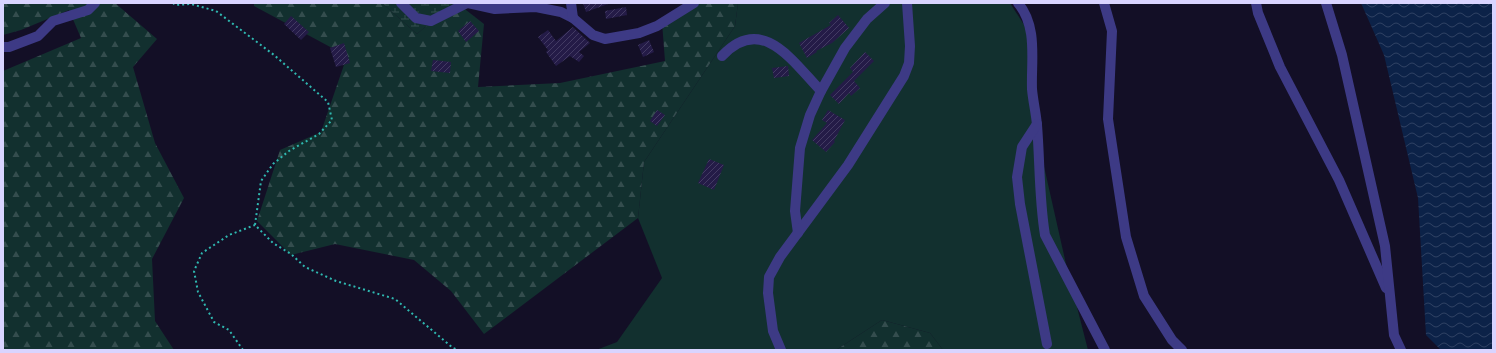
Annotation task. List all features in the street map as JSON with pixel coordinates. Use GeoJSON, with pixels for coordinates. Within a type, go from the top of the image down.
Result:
{"type":"FeatureCollection","features":[{"type":"Feature","properties":{"kind":"street"},"geometry":{"type":"LineString","coordinates":[[3,48],[38,36],[53,21],[88,10],[95,3]]}},
{"type":"Feature","properties":{"kind":"street"},"geometry":{"type":"LineString","coordinates":[[401,3],[416,18],[431,21],[467,3],[495,9],[536,7],[561,12],[573,18],[593,35],[605,39],[639,33],[657,26],[694,3]]}},
{"type":"Feature","properties":{"kind":"street"},"geometry":{"type":"LineString","coordinates":[[571,3],[573,18]]}},
{"type":"Feature","properties":{"kind":"street"},"geometry":{"type":"LineString","coordinates":[[781,350],[773,331],[768,293],[769,277],[780,257],[848,165],[904,76],[909,63],[910,46],[907,3]]}},
{"type":"Feature","properties":{"kind":"street"},"geometry":{"type":"LineString","coordinates":[[1018,3],[1030,28],[1033,51],[1032,90],[1037,124],[1042,216],[1045,235],[1105,350]]}},
{"type":"Feature","properties":{"kind":"street"},"geometry":{"type":"LineString","coordinates":[[1104,3],[1112,31],[1108,119],[1126,237],[1144,296],[1172,340],[1182,350]]}},
{"type":"Feature","properties":{"kind":"street"},"geometry":{"type":"LineString","coordinates":[[1256,3],[1258,13],[1280,67],[1339,180],[1390,297]]}},
{"type":"Feature","properties":{"kind":"street"},"geometry":{"type":"LineString","coordinates":[[1326,3],[1342,55],[1385,246],[1394,335],[1401,350]]}},
{"type":"Feature","properties":{"kind":"street"},"geometry":{"type":"LineString","coordinates":[[798,232],[795,211],[800,148],[810,115],[845,48],[867,19],[883,4]]}},
{"type":"Feature","properties":{"kind":"street"},"geometry":{"type":"LineString","coordinates":[[722,56],[731,47],[743,40],[751,38],[770,42],[783,52],[822,91]]}},
{"type":"Feature","properties":{"kind":"street"},"geometry":{"type":"LineString","coordinates":[[1037,124],[1022,147],[1017,177],[1020,204],[1047,344]]}},
{"type":"Feature","properties":{"kind":"path"},"geometry":{"type":"LineString","coordinates":[[173,3],[175,5],[191,4],[216,11],[274,55],[328,102],[332,120],[319,134],[289,151],[273,164],[261,181],[255,225]]}},
{"type":"Feature","properties":{"kind":"path"},"geometry":{"type":"LineString","coordinates":[[243,350],[229,330],[214,322],[198,292],[194,271],[202,253],[229,235],[255,225]]}},
{"type":"Feature","properties":{"kind":"path"},"geometry":{"type":"LineString","coordinates":[[255,225],[273,243],[291,254],[305,267],[336,281],[395,300],[453,348],[458,350]]}},
{"type":"Feature","properties":{"kind":"green space"},"geometry":{"type":"Polygon","coordinates":[[[3,3],[115,3],[157,39],[133,67],[155,143],[184,198],[152,259],[155,321],[174,350],[3,350],[3,71],[81,38],[69,10],[21,30],[3,35],[3,3]]]}},
{"type":"Feature","properties":{"kind":"green space"},"geometry":{"type":"Polygon","coordinates":[[[254,3],[382,3],[417,34],[453,3],[457,3],[484,24],[478,87],[560,83],[665,61],[662,22],[685,3],[738,3],[735,26],[644,162],[638,218],[484,334],[451,291],[414,260],[335,244],[291,255],[257,221],[280,150],[321,132],[347,56],[254,6],[254,3]]]}},
{"type":"Feature","properties":{"kind":"green space"},"geometry":{"type":"Polygon","coordinates":[[[382,3],[453,3],[417,34],[382,3]]]}},
{"type":"Feature","properties":{"kind":"green space"},"geometry":{"type":"Polygon","coordinates":[[[738,3],[1010,3],[1030,34],[1032,113],[1066,264],[1088,350],[943,350],[930,333],[882,320],[836,350],[596,350],[617,342],[662,278],[638,218],[644,162],[735,26],[738,3]]]}},
{"type":"Feature","properties":{"kind":"green space"},"geometry":{"type":"Polygon","coordinates":[[[882,320],[930,333],[943,350],[836,350],[882,320]]]}},
{"type":"Feature","properties":{"kind":"water"},"geometry":{"type":"Polygon","coordinates":[[[1361,3],[1493,3],[1493,350],[1441,350],[1426,335],[1418,198],[1384,55],[1361,3]]]}},
{"type":"Feature","properties":{"kind":"building"},"geometry":{"type":"Polygon","coordinates":[[[583,3],[608,3],[608,4],[586,12],[583,3]]]}},
{"type":"Feature","properties":{"kind":"building"},"geometry":{"type":"Polygon","coordinates":[[[626,7],[627,15],[606,19],[605,11],[626,7]]]}},
{"type":"Feature","properties":{"kind":"building"},"geometry":{"type":"Polygon","coordinates":[[[838,15],[849,28],[832,43],[816,51],[817,52],[807,58],[799,43],[831,25],[829,23],[838,15]]]}},
{"type":"Feature","properties":{"kind":"building"},"geometry":{"type":"Polygon","coordinates":[[[291,16],[309,32],[301,40],[284,24],[291,16]]]}},
{"type":"Feature","properties":{"kind":"building"},"geometry":{"type":"Polygon","coordinates":[[[470,21],[479,31],[466,42],[458,31],[470,21]]]}},
{"type":"Feature","properties":{"kind":"building"},"geometry":{"type":"Polygon","coordinates":[[[573,27],[590,43],[579,52],[584,56],[579,62],[570,56],[556,66],[546,52],[548,50],[538,37],[548,30],[556,41],[573,27]]]}},
{"type":"Feature","properties":{"kind":"building"},"geometry":{"type":"Polygon","coordinates":[[[649,40],[654,52],[643,57],[638,45],[649,40]]]}},
{"type":"Feature","properties":{"kind":"building"},"geometry":{"type":"Polygon","coordinates":[[[344,43],[350,63],[336,67],[330,48],[344,43]]]}},
{"type":"Feature","properties":{"kind":"building"},"geometry":{"type":"Polygon","coordinates":[[[865,52],[874,61],[854,81],[860,88],[851,96],[849,93],[839,104],[830,95],[853,72],[850,68],[865,52]]]}},
{"type":"Feature","properties":{"kind":"building"},"geometry":{"type":"Polygon","coordinates":[[[433,60],[451,62],[450,73],[431,71],[433,60]]]}},
{"type":"Feature","properties":{"kind":"building"},"geometry":{"type":"Polygon","coordinates":[[[788,66],[789,76],[774,78],[772,68],[788,66]]]}},
{"type":"Feature","properties":{"kind":"building"},"geometry":{"type":"Polygon","coordinates":[[[657,110],[665,115],[657,126],[650,121],[657,110]]]}},
{"type":"Feature","properties":{"kind":"building"},"geometry":{"type":"Polygon","coordinates":[[[828,110],[845,120],[834,141],[835,142],[826,152],[812,140],[827,123],[822,120],[828,110]]]}},
{"type":"Feature","properties":{"kind":"building"},"geometry":{"type":"Polygon","coordinates":[[[709,159],[724,165],[714,190],[698,183],[709,159]]]}}]}
